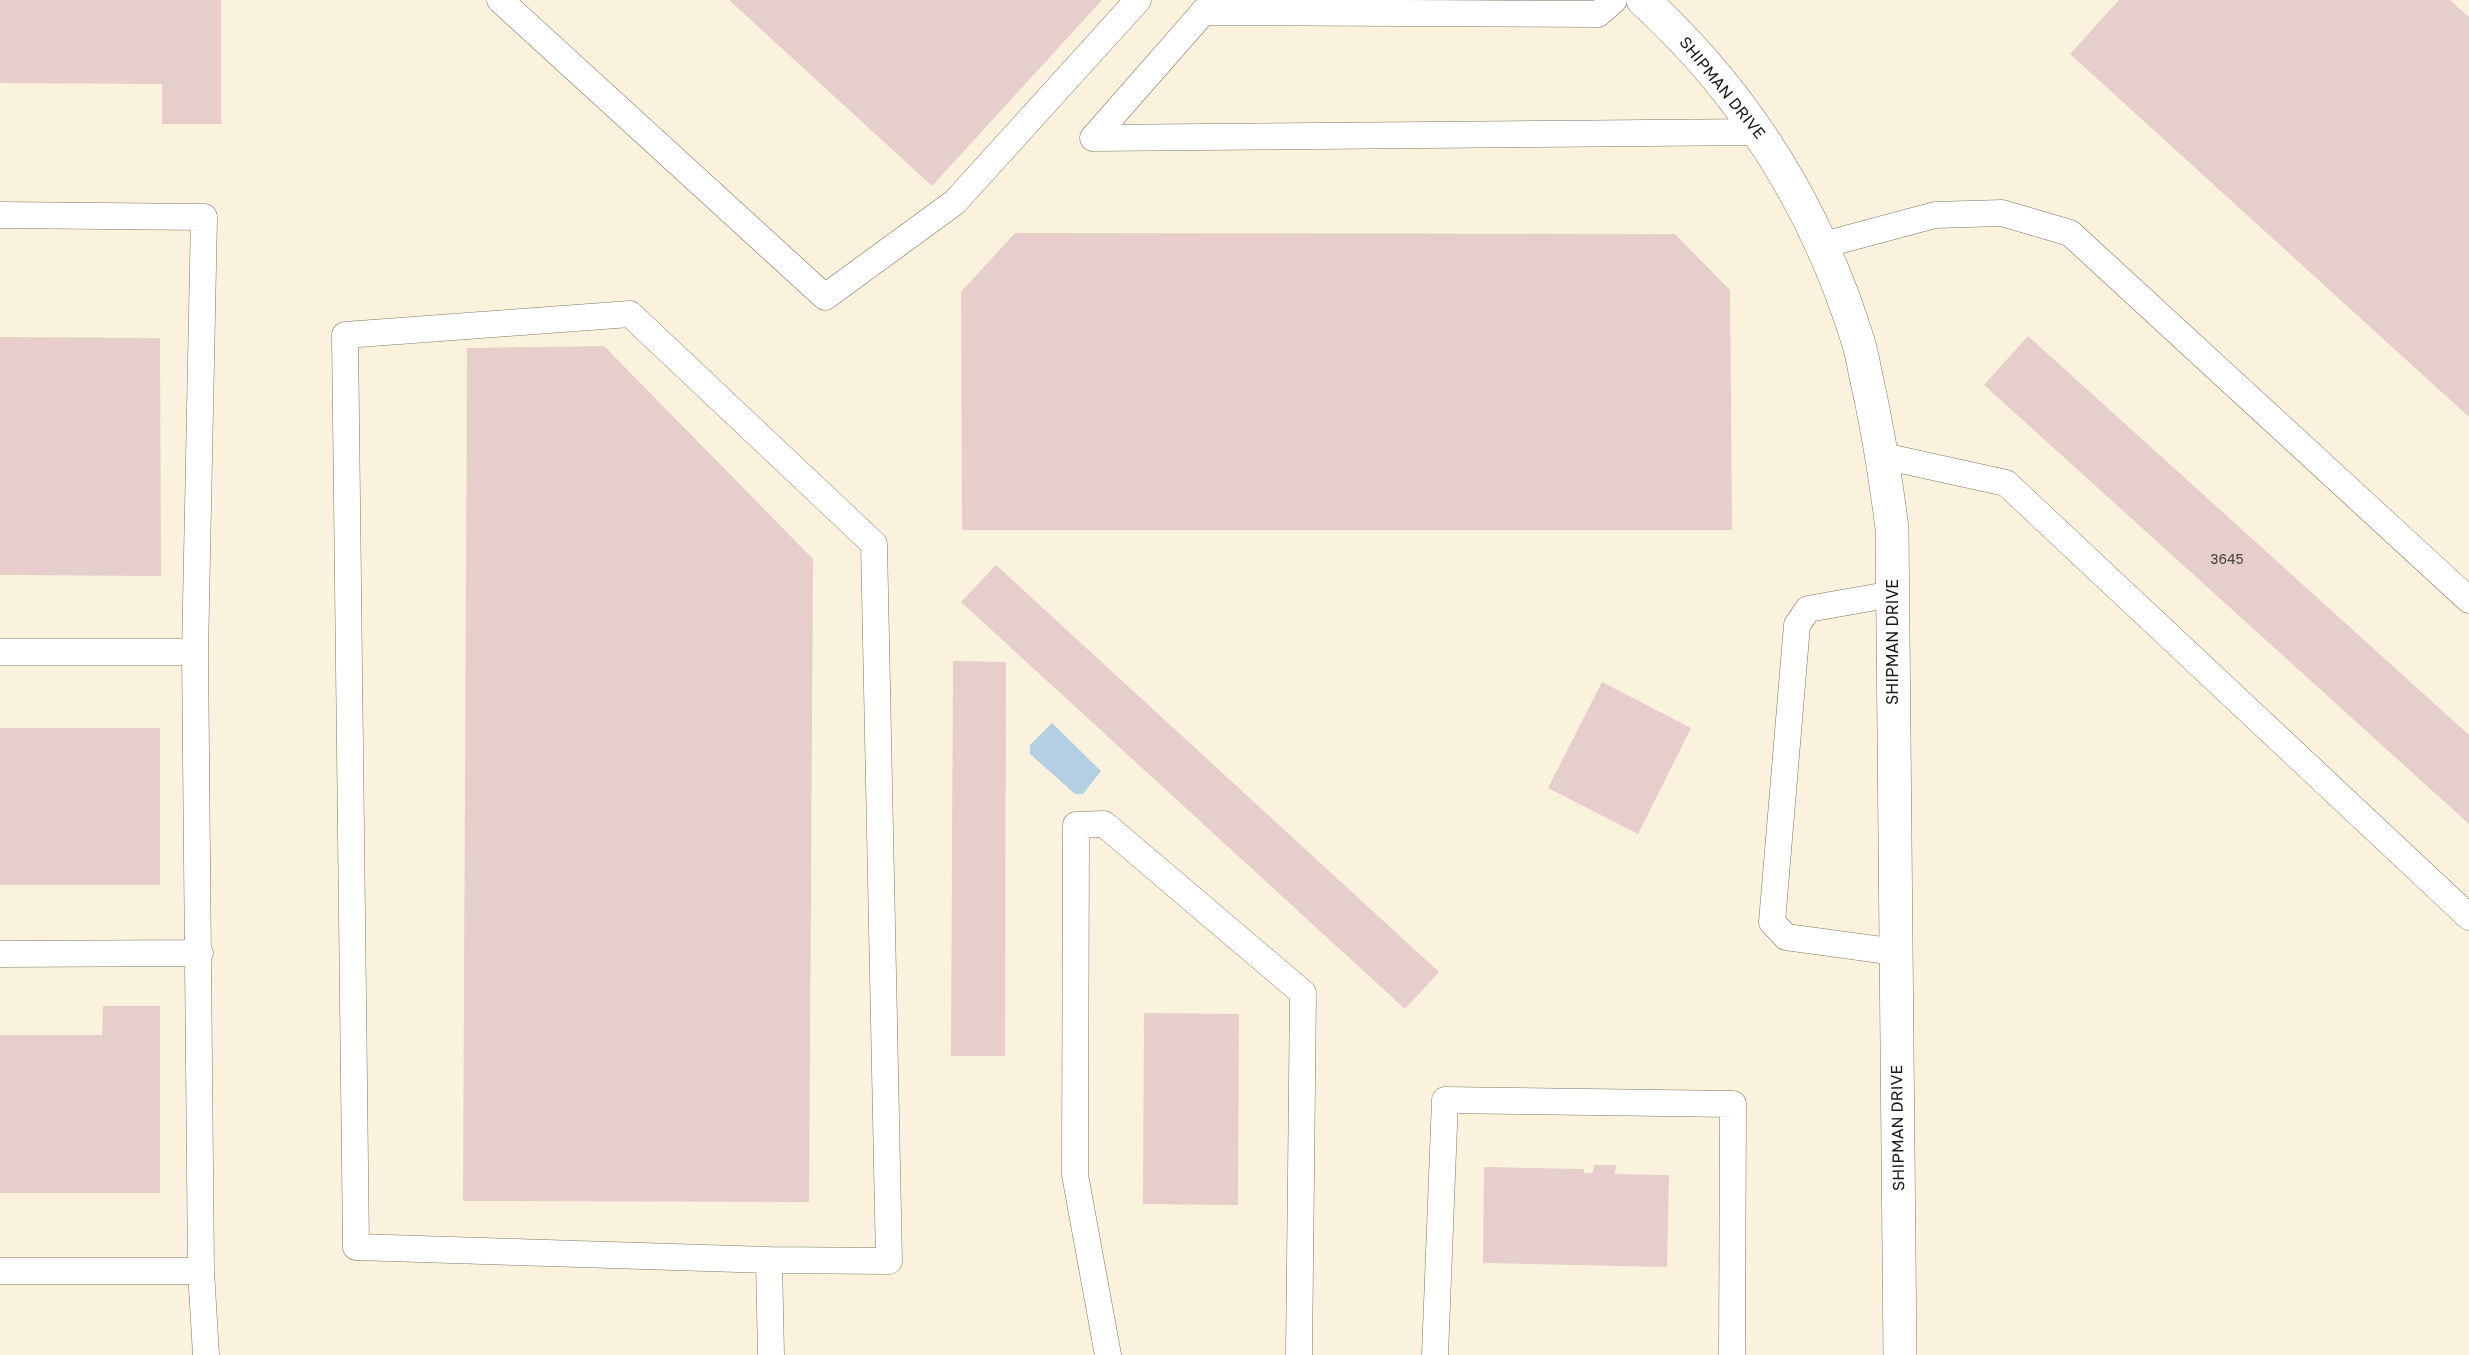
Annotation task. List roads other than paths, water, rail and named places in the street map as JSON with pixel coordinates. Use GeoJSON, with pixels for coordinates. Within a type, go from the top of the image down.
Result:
{"type":"FeatureCollection","features":[{"type":"Feature","properties":{"kind":"street","name":"SHIPMAN DRIVE"},"geometry":{"type":"LineString","coordinates":[[1643,0],[1673,27],[1759,132],[1796,191],[1823,245],[1858,343],[1883,456],[1892,528],[1900,1355]]}},
{"type":"Feature","properties":{"kind":"lane"},"geometry":{"type":"LineString","coordinates":[[500,0],[825,297],[955,202],[1138,0]]}},
{"type":"Feature","properties":{"kind":"lane"},"geometry":{"type":"LineString","coordinates":[[1614,0],[1598,14],[1209,6],[1093,138],[1759,132]]}},
{"type":"Feature","properties":{"kind":"lane"},"geometry":{"type":"LineString","coordinates":[[1823,245],[1935,215],[2002,213],[2070,233],[2469,600]]}},
{"type":"Feature","properties":{"kind":"lane"},"geometry":{"type":"LineString","coordinates":[[0,215],[204,217],[195,652],[200,953],[201,1271],[206,1355]]}},
{"type":"Feature","properties":{"kind":"lane"},"geometry":{"type":"LineString","coordinates":[[630,314],[874,544],[889,1261],[769,1260],[356,1247],[345,335],[630,314]]}},
{"type":"Feature","properties":{"kind":"lane"},"geometry":{"type":"LineString","coordinates":[[1883,456],[2006,483],[2469,917]]}},
{"type":"Feature","properties":{"kind":"lane"},"geometry":{"type":"LineString","coordinates":[[1893,594],[1809,609],[1797,625],[1772,922],[1786,937],[1896,952]]}},
{"type":"Feature","properties":{"kind":"lane"},"geometry":{"type":"LineString","coordinates":[[0,652],[195,652]]}},
{"type":"Feature","properties":{"kind":"lane"},"geometry":{"type":"LineString","coordinates":[[1108,1355],[1075,1175],[1076,825],[1104,824],[1303,993],[1299,1355]]}},
{"type":"Feature","properties":{"kind":"lane"},"geometry":{"type":"LineString","coordinates":[[0,954],[200,953]]}},
{"type":"Feature","properties":{"kind":"lane"},"geometry":{"type":"LineString","coordinates":[[1435,1355],[1445,1100],[1733,1104],[1732,1355]]}},
{"type":"Feature","properties":{"kind":"lane"},"geometry":{"type":"LineString","coordinates":[[769,1260],[771,1355]]}},
{"type":"Feature","properties":{"kind":"lane"},"geometry":{"type":"LineString","coordinates":[[0,1271],[201,1271]]}},
{"type":"Feature","properties":{"kind":"water"},"geometry":{"type":"Polygon","coordinates":[[[1052,723],[1101,771],[1083,794],[1075,794],[1030,754],[1030,745],[1052,723]]]}}]}
